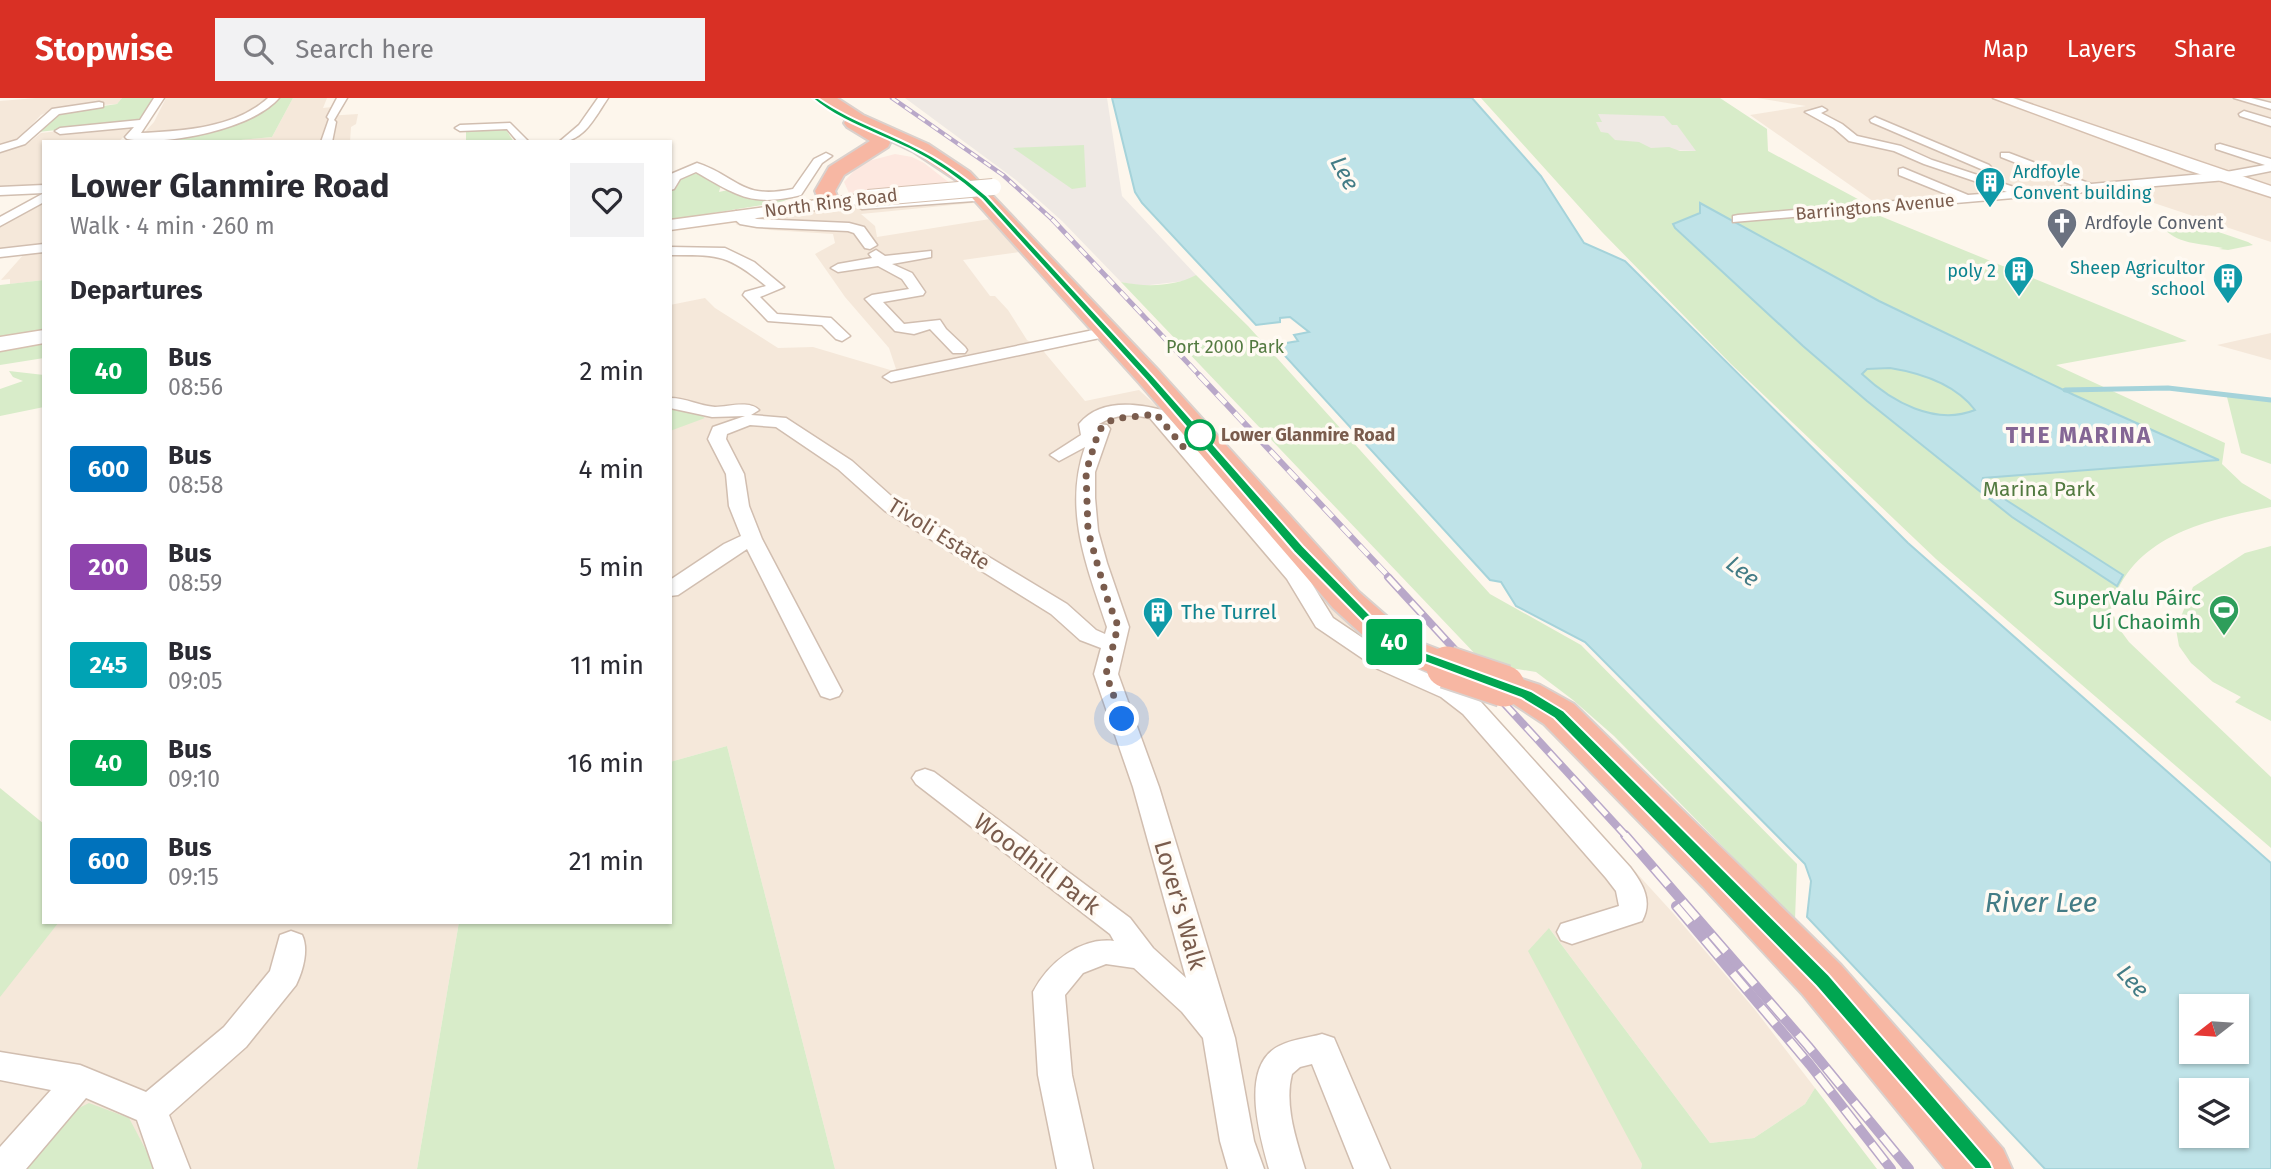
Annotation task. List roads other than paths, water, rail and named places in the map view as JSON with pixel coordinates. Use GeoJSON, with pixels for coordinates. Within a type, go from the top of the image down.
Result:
{"type":"FeatureCollection","features":[{"type":"Feature","properties":{"kind":"highway"},"geometry":{"type":"LineString","coordinates":[[816,98],[981,188]]}},
{"type":"Feature","properties":{"kind":"highway"},"geometry":{"type":"LineString","coordinates":[[828,201],[825,191],[836,171],[881,142],[833,106]]}},
{"type":"Feature","properties":{"kind":"highway"},"geometry":{"type":"LineString","coordinates":[[833,106],[943,161],[981,188]]}},
{"type":"Feature","properties":{"kind":"highway"},"geometry":{"type":"LineString","coordinates":[[833,106],[892,125],[931,142],[968,165],[981,188],[1108,332],[1167,412],[1361,615],[1408,651],[1526,694],[1559,714],[1720,874],[1822,981],[1982,1169]]}},
{"type":"Feature","properties":{"kind":"highway"},"geometry":{"type":"LineString","coordinates":[[867,153],[905,151],[932,159]]}},
{"type":"Feature","properties":{"kind":"street"},"geometry":{"type":"LineString","coordinates":[[129,140],[144,123],[159,98]]}},
{"type":"Feature","properties":{"kind":"street"},"geometry":{"type":"LineString","coordinates":[[129,140],[219,126],[256,112],[274,98]]}},
{"type":"Feature","properties":{"kind":"street"},"geometry":{"type":"LineString","coordinates":[[326,140],[331,120],[342,98]]}},
{"type":"Feature","properties":{"kind":"street"},"geometry":{"type":"LineString","coordinates":[[567,140],[583,128],[603,98]]}},
{"type":"Feature","properties":{"kind":"street"},"geometry":{"type":"LineString","coordinates":[[2000,98],[2221,177],[2271,192]]}},
{"type":"Feature","properties":{"kind":"street"},"geometry":{"type":"LineString","coordinates":[[2244,99],[2271,106]]}},
{"type":"Feature","properties":{"kind":"street"},"geometry":{"type":"LineString","coordinates":[[0,149],[21,142],[56,111],[99,105]]}},
{"type":"Feature","properties":{"kind":"street"},"geometry":{"type":"LineString","coordinates":[[1822,110],[1810,112],[1838,126],[1853,139],[1897,148],[1928,162],[2026,194]]}},
{"type":"Feature","properties":{"kind":"street"},"geometry":{"type":"LineString","coordinates":[[2244,114],[2271,123]]}},
{"type":"Feature","properties":{"kind":"street"},"geometry":{"type":"LineString","coordinates":[[1875,120],[2046,192]]}},
{"type":"Feature","properties":{"kind":"street"},"geometry":{"type":"LineString","coordinates":[[60,131],[89,126],[144,123]]}},
{"type":"Feature","properties":{"kind":"street"},"geometry":{"type":"LineString","coordinates":[[460,128],[510,126],[522,140]]}},
{"type":"Feature","properties":{"kind":"street"},"geometry":{"type":"LineString","coordinates":[[2220,147],[2271,165]]}},
{"type":"Feature","properties":{"kind":"street"},"geometry":{"type":"LineString","coordinates":[[2005,155],[2092,188]]}},
{"type":"Feature","properties":{"kind":"street"},"geometry":{"type":"LineString","coordinates":[[672,182],[675,177],[697,167],[743,194],[784,195],[797,192],[818,161],[826,156]]}},
{"type":"Feature","properties":{"kind":"street","name":"Barringtons Avenue"},"geometry":{"type":"LineString","coordinates":[[1738,219],[2221,177],[2271,165]]}},
{"type":"Feature","properties":{"kind":"street"},"geometry":{"type":"LineString","coordinates":[[1903,172],[1968,199]]}},
{"type":"Feature","properties":{"kind":"street","name":"North Ring Road"},"geometry":{"type":"LineString","coordinates":[[672,225],[828,201],[865,201],[981,188]]}},
{"type":"Feature","properties":{"kind":"street"},"geometry":{"type":"LineString","coordinates":[[0,191],[42,189]]}},
{"type":"Feature","properties":{"kind":"street"},"geometry":{"type":"LineString","coordinates":[[0,222],[42,198]]}},
{"type":"Feature","properties":{"kind":"street"},"geometry":{"type":"LineString","coordinates":[[736,215],[757,223],[849,227],[859,230],[876,253],[907,276],[918,292],[871,297],[900,328],[935,323],[939,331],[959,350]]}},
{"type":"Feature","properties":{"kind":"street"},"geometry":{"type":"LineString","coordinates":[[0,263],[5,252],[42,248]]}},
{"type":"Feature","properties":{"kind":"street"},"geometry":{"type":"LineString","coordinates":[[672,251],[720,251],[749,265],[777,287],[750,295],[774,318],[826,321],[842,336]]}},
{"type":"Feature","properties":{"kind":"street"},"geometry":{"type":"LineString","coordinates":[[838,268],[876,253],[926,254]]}},
{"type":"Feature","properties":{"kind":"street"},"geometry":{"type":"LineString","coordinates":[[891,377],[1108,332]]}},
{"type":"Feature","properties":{"kind":"street"},"geometry":{"type":"LineString","coordinates":[[0,344],[42,336]]}},
{"type":"Feature","properties":{"kind":"street","name":"Tivoli Estate"},"geometry":{"type":"LineString","coordinates":[[672,403],[712,412],[752,410],[766,414],[766,420]]}},
{"type":"Feature","properties":{"kind":"street"},"geometry":{"type":"LineString","coordinates":[[1059,454],[1077,447],[1090,437],[1088,424],[1097,417],[1135,407],[1167,412],[1296,576],[1324,622],[1386,663],[1450,692],[1472,708],[1616,870],[1633,895],[1632,913],[1572,932]]}},
{"type":"Feature","properties":{"kind":"street"},"geometry":{"type":"LineString","coordinates":[[1113,645],[1118,626],[1088,531],[1086,472],[1099,430],[1113,419],[1167,412]]}},
{"type":"Feature","properties":{"kind":"street","name":"Tivoli Estate"},"geometry":{"type":"LineString","coordinates":[[830,691],[752,539],[739,506],[735,474],[717,439],[719,431],[730,424],[766,420],[780,422],[845,465],[892,507],[1059,609],[1088,635],[1113,645]]}},
{"type":"Feature","properties":{"kind":"street"},"geometry":{"type":"LineString","coordinates":[[672,589],[731,548],[752,539]]}},
{"type":"Feature","properties":{"kind":"street","name":"Lover's Walk"},"geometry":{"type":"LineString","coordinates":[[1113,645],[1106,674],[1146,787],[1219,1038],[1237,1141],[1246,1169]]}},
{"type":"Feature","properties":{"kind":"street","name":"Woodhill Park"},"geometry":{"type":"LineString","coordinates":[[925,778],[1120,926],[1142,957],[1193,1003],[1219,1038]]}},
{"type":"Feature","properties":{"kind":"street"},"geometry":{"type":"LineString","coordinates":[[150,1110],[235,1037],[285,976],[292,943]]}},
{"type":"Feature","properties":{"kind":"street"},"geometry":{"type":"LineString","coordinates":[[1074,1169],[1055,1075],[1049,992],[1072,964],[1105,952],[1142,957]]}},
{"type":"Feature","properties":{"kind":"street"},"geometry":{"type":"LineString","coordinates":[[1287,1169],[1272,1101],[1273,1076],[1287,1057],[1322,1048],[1372,1169]]}},
{"type":"Feature","properties":{"kind":"street"},"geometry":{"type":"LineString","coordinates":[[0,1066],[80,1080],[150,1110],[172,1169]]}},
{"type":"Feature","properties":{"kind":"street"},"geometry":{"type":"LineString","coordinates":[[2,1169],[80,1080]]}},
{"type":"Feature","properties":{"kind":"water","name":"River Lee"},"geometry":{"type":"Polygon","coordinates":[[[1112,98],[1472,98],[1541,176],[1584,243],[1625,261],[1908,543],[2271,863],[2271,1169],[2045,1169],[1807,917],[1811,881],[1805,864],[1585,642],[1516,606],[1501,582],[1490,580],[1275,345],[1298,341],[1294,335],[1309,332],[1290,317],[1280,318],[1280,322],[1256,325],[1142,203],[1135,192],[1112,98]]]}},
{"type":"Feature","properties":{"kind":"water"},"geometry":{"type":"Polygon","coordinates":[[[1700,203],[1879,301],[2074,395],[2219,460],[1983,478],[1982,481],[2006,500],[2123,575],[2117,586],[2012,517],[1803,346],[1673,224],[1700,213],[1700,203]],[[1867,369],[1862,374],[1900,402],[1930,413],[1960,414],[1975,410],[1948,387],[1902,370],[1867,369]]]}},
{"type":"Feature","properties":{"kind":"waterway"},"geometry":{"type":"LineString","coordinates":[[2065,390],[2168,388],[2271,400]]}},
{"type":"Feature","properties":{"kind":"railway"},"geometry":{"type":"LineString","coordinates":[[892,98],[1003,175],[1053,220]]}},
{"type":"Feature","properties":{"kind":"railway"},"geometry":{"type":"LineString","coordinates":[[1053,220],[1201,377]]}},
{"type":"Feature","properties":{"kind":"railway"},"geometry":{"type":"LineString","coordinates":[[1199,375],[1390,578]]}},
{"type":"Feature","properties":{"kind":"railway"},"geometry":{"type":"LineString","coordinates":[[1388,577],[1627,837]]}},
{"type":"Feature","properties":{"kind":"railway"},"geometry":{"type":"LineString","coordinates":[[1625,835],[1808,1046],[1909,1169]]}},
{"type":"Feature","properties":{"kind":"railway"},"geometry":{"type":"LineString","coordinates":[[1676,906],[1810,1065],[1891,1169]]}},
{"type":"Feature","properties":{"kind":"place","name":"Ardfoyle Convent building"},"geometry":{"type":"Point","coordinates":[1990,209]}},
{"type":"Feature","properties":{"kind":"place","name":"Ardfoyle Convent"},"geometry":{"type":"Point","coordinates":[2062,250]}},
{"type":"Feature","properties":{"kind":"place","name":"poly 2"},"geometry":{"type":"Point","coordinates":[2019,298]}},
{"type":"Feature","properties":{"kind":"place","name":"Sheep Agricultor school"},"geometry":{"type":"Point","coordinates":[2228,305]}},
{"type":"Feature","properties":{"kind":"place","name":"Lower Glanmire Road"},"geometry":{"type":"Point","coordinates":[1200,435]}},
{"type":"Feature","properties":{"kind":"place","name":"SuperValu Páirc Uí Chaoimh"},"geometry":{"type":"Point","coordinates":[2224,637]}},
{"type":"Feature","properties":{"kind":"place","name":"The Turrel"},"geometry":{"type":"Point","coordinates":[1158,639]}},
{"type":"Feature","properties":{"kind":"district","name":"THE MARINA"},"geometry":{"type":"Point","coordinates":[2079,435]}},
{"type":"Feature","properties":{"kind":"water label","name":"Lee"},"geometry":{"type":"Point","coordinates":[1345,173]}},
{"type":"Feature","properties":{"kind":"water label","name":"Lee"},"geometry":{"type":"Point","coordinates":[1743,571]}},
{"type":"Feature","properties":{"kind":"water label","name":"Lee"},"geometry":{"type":"Point","coordinates":[2133,981]}},
{"type":"Feature","properties":{"kind":"park label","name":"Port 2000 Park"},"geometry":{"type":"Point","coordinates":[1225,347]}},
{"type":"Feature","properties":{"kind":"park label","name":"Marina Park"},"geometry":{"type":"Point","coordinates":[2039,489]}}]}
